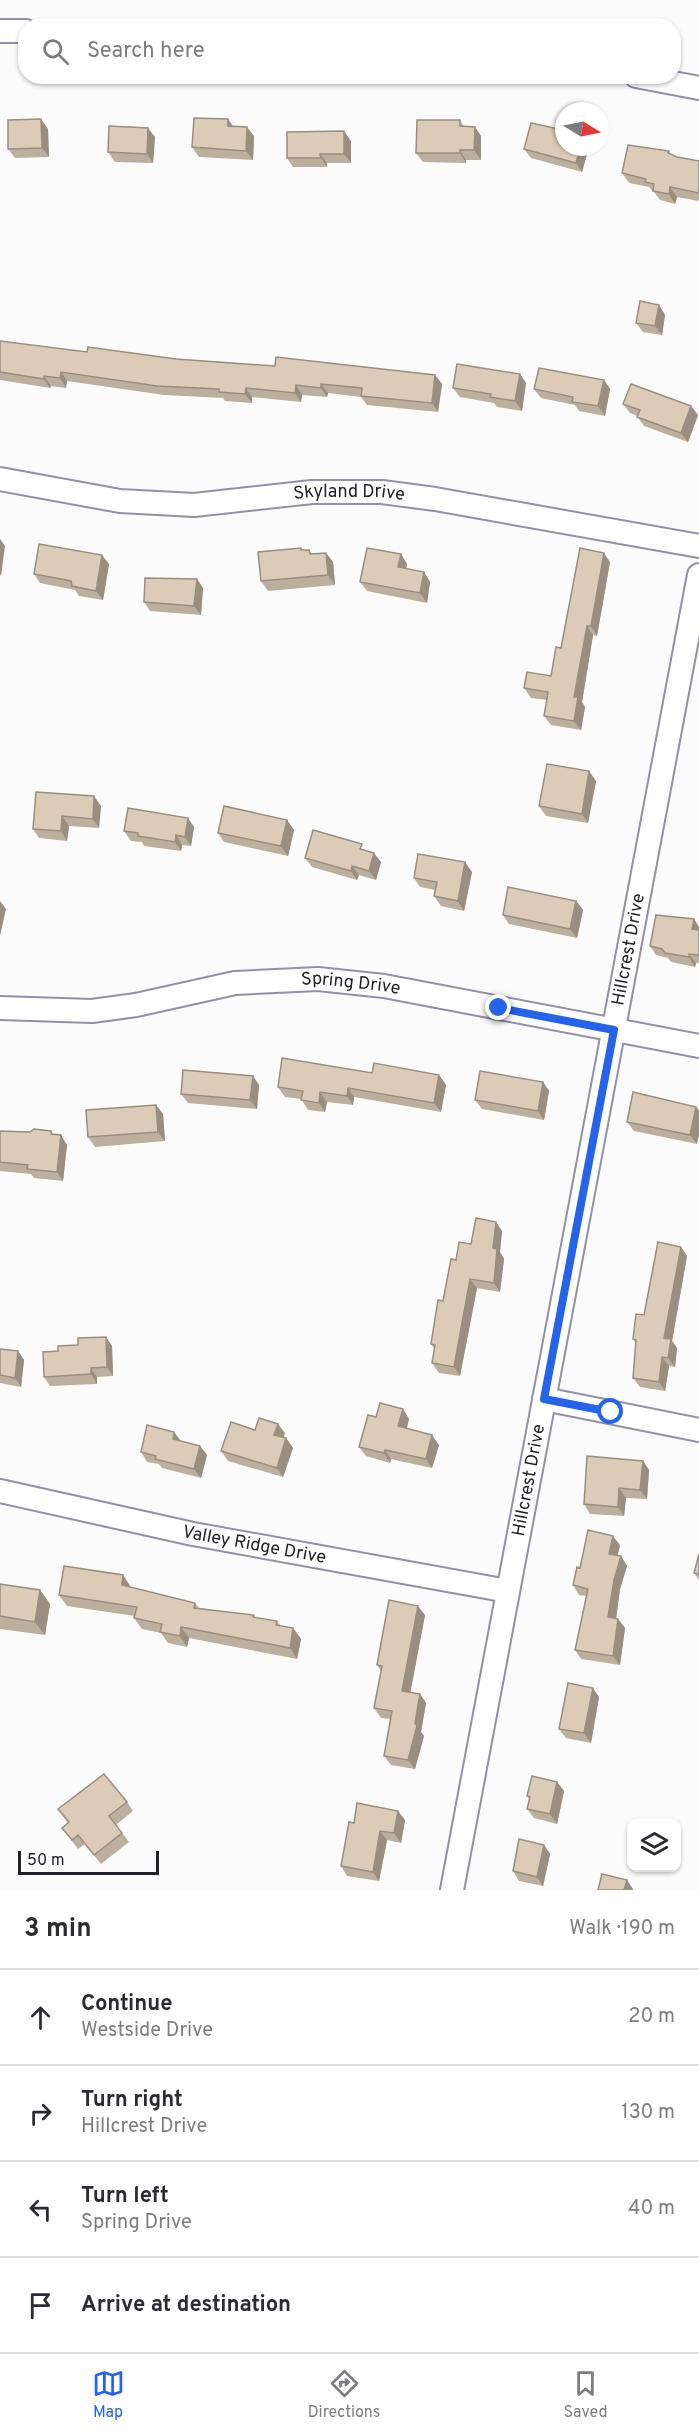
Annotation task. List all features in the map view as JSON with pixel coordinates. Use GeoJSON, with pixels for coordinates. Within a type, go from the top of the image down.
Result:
{"type":"FeatureCollection","features":[{"type":"Feature","properties":{"kind":"street"},"geometry":{"type":"LineString","coordinates":[[0,31],[18,31]]}},
{"type":"Feature","properties":{"kind":"street"},"geometry":{"type":"LineString","coordinates":[[678,84],[699,88]]}},
{"type":"Feature","properties":{"kind":"street","name":"Skyland Drive"},"geometry":{"type":"LineString","coordinates":[[0,479],[120,501],[195,505],[312,492],[382,492],[435,499],[699,546]]}},
{"type":"Feature","properties":{"kind":"street","name":"Hillcrest Drive"},"geometry":{"type":"LineString","coordinates":[[452,1890],[699,575]]}},
{"type":"Feature","properties":{"kind":"street","name":"Spring Drive"},"geometry":{"type":"LineString","coordinates":[[0,1008],[93,1011],[136,1005],[235,984],[318,979],[384,986],[699,1046]]}},
{"type":"Feature","properties":{"kind":"street"},"geometry":{"type":"LineString","coordinates":[[544,1399],[699,1430]]}},
{"type":"Feature","properties":{"kind":"street","name":"Valley Ridge Drive"},"geometry":{"type":"LineString","coordinates":[[0,1491],[193,1534],[508,1591]]}},
{"type":"Feature","properties":{"kind":"building"},"geometry":{"type":"Polygon","coordinates":[[[194,118],[228,119],[228,126],[247,127],[246,151],[192,147],[194,118]]]}},
{"type":"Feature","properties":{"kind":"building"},"geometry":{"type":"Polygon","coordinates":[[[41,119],[42,148],[8,149],[8,120],[41,119]]]}},
{"type":"Feature","properties":{"kind":"building"},"geometry":{"type":"Polygon","coordinates":[[[417,120],[460,120],[460,126],[475,127],[474,150],[460,150],[460,153],[416,153],[417,120]]]}},
{"type":"Feature","properties":{"kind":"building"},"geometry":{"type":"Polygon","coordinates":[[[531,123],[555,128],[555,156],[578,156],[576,163],[524,149],[531,123]]]}},
{"type":"Feature","properties":{"kind":"building"},"geometry":{"type":"Polygon","coordinates":[[[109,126],[148,128],[147,154],[108,152],[109,126]]]}},
{"type":"Feature","properties":{"kind":"building"},"geometry":{"type":"Polygon","coordinates":[[[344,131],[344,154],[320,154],[321,158],[287,158],[287,132],[344,131]]]}},
{"type":"Feature","properties":{"kind":"building"},"geometry":{"type":"Polygon","coordinates":[[[628,145],[669,151],[668,153],[677,157],[699,161],[699,193],[670,187],[669,194],[653,191],[654,184],[645,182],[646,179],[622,173],[628,145]]]}},
{"type":"Feature","properties":{"kind":"building"},"geometry":{"type":"Polygon","coordinates":[[[640,301],[659,305],[655,326],[636,323],[640,301]]]}},
{"type":"Feature","properties":{"kind":"building"},"geometry":{"type":"Polygon","coordinates":[[[0,341],[87,352],[88,347],[176,359],[275,366],[276,357],[435,375],[432,403],[361,396],[362,388],[321,384],[321,388],[296,385],[295,393],[246,388],[245,394],[219,392],[219,389],[157,386],[61,372],[60,378],[44,376],[44,379],[0,372],[0,341]]]}},
{"type":"Feature","properties":{"kind":"building"},"geometry":{"type":"Polygon","coordinates":[[[457,364],[520,374],[515,401],[490,397],[491,394],[453,388],[457,364]]]}},
{"type":"Feature","properties":{"kind":"building"},"geometry":{"type":"Polygon","coordinates":[[[539,368],[604,380],[598,406],[572,402],[573,397],[534,389],[539,368]]]}},
{"type":"Feature","properties":{"kind":"building"},"geometry":{"type":"Polygon","coordinates":[[[631,384],[691,406],[681,433],[637,417],[640,410],[623,404],[631,384]]]}},
{"type":"Feature","properties":{"kind":"building"},"geometry":{"type":"Polygon","coordinates":[[[39,544],[102,555],[96,591],[72,586],[71,581],[34,574],[39,544]]]}},
{"type":"Feature","properties":{"kind":"building"},"geometry":{"type":"Polygon","coordinates":[[[301,548],[301,550],[309,550],[310,554],[326,553],[328,575],[261,581],[258,552],[301,548]]]}},
{"type":"Feature","properties":{"kind":"building"},"geometry":{"type":"Polygon","coordinates":[[[367,548],[401,554],[398,567],[424,572],[420,593],[360,582],[367,548]]]}},
{"type":"Feature","properties":{"kind":"building"},"geometry":{"type":"Polygon","coordinates":[[[580,548],[604,553],[591,626],[587,626],[574,697],[578,697],[574,721],[544,716],[548,692],[524,688],[527,672],[551,676],[556,647],[561,648],[580,548]]]}},
{"type":"Feature","properties":{"kind":"building"},"geometry":{"type":"Polygon","coordinates":[[[145,578],[197,579],[194,606],[144,602],[145,578]]]}},
{"type":"Feature","properties":{"kind":"building"},"geometry":{"type":"Polygon","coordinates":[[[547,764],[589,771],[582,814],[539,806],[547,764]]]}},
{"type":"Feature","properties":{"kind":"building"},"geometry":{"type":"Polygon","coordinates":[[[36,792],[94,796],[93,819],[62,816],[61,831],[33,829],[36,792]]]}},
{"type":"Feature","properties":{"kind":"building"},"geometry":{"type":"Polygon","coordinates":[[[224,806],[287,820],[281,846],[218,833],[224,806]]]}},
{"type":"Feature","properties":{"kind":"building"},"geometry":{"type":"Polygon","coordinates":[[[128,808],[188,818],[185,837],[176,835],[175,842],[138,836],[138,833],[124,831],[128,808]]]}},
{"type":"Feature","properties":{"kind":"building"},"geometry":{"type":"Polygon","coordinates":[[[313,830],[362,844],[360,849],[374,853],[369,871],[352,866],[351,871],[305,858],[313,830]]]}},
{"type":"Feature","properties":{"kind":"building"},"geometry":{"type":"Polygon","coordinates":[[[418,854],[465,862],[458,901],[434,896],[437,882],[414,878],[418,854]]]}},
{"type":"Feature","properties":{"kind":"building"},"geometry":{"type":"Polygon","coordinates":[[[508,887],[576,901],[570,929],[503,915],[508,887]]]}},
{"type":"Feature","properties":{"kind":"building"},"geometry":{"type":"Polygon","coordinates":[[[656,915],[694,919],[692,929],[699,930],[699,955],[689,954],[689,957],[665,953],[662,949],[650,946],[656,915]]]}},
{"type":"Feature","properties":{"kind":"building"},"geometry":{"type":"Polygon","coordinates":[[[282,1058],[372,1073],[374,1063],[439,1075],[434,1103],[348,1088],[347,1096],[320,1092],[319,1103],[301,1100],[303,1091],[278,1087],[282,1058]]]}},
{"type":"Feature","properties":{"kind":"building"},"geometry":{"type":"Polygon","coordinates":[[[183,1070],[253,1076],[250,1100],[181,1094],[183,1070]]]}},
{"type":"Feature","properties":{"kind":"building"},"geometry":{"type":"Polygon","coordinates":[[[480,1071],[543,1082],[538,1111],[475,1100],[480,1071]]]}},
{"type":"Feature","properties":{"kind":"building"},"geometry":{"type":"Polygon","coordinates":[[[633,1092],[696,1107],[690,1135],[627,1122],[633,1092]]]}},
{"type":"Feature","properties":{"kind":"building"},"geometry":{"type":"Polygon","coordinates":[[[156,1105],[158,1132],[88,1137],[86,1110],[156,1105]]]}},
{"type":"Feature","properties":{"kind":"building"},"geometry":{"type":"Polygon","coordinates":[[[34,1129],[61,1135],[57,1172],[27,1169],[28,1165],[0,1162],[0,1131],[30,1132],[34,1129]]]}},
{"type":"Feature","properties":{"kind":"building"},"geometry":{"type":"Polygon","coordinates":[[[476,1218],[496,1222],[493,1248],[497,1249],[494,1283],[470,1279],[454,1367],[432,1363],[435,1345],[431,1344],[438,1300],[443,1301],[451,1259],[456,1260],[459,1242],[471,1244],[476,1218]]]}},
{"type":"Feature","properties":{"kind":"building"},"geometry":{"type":"Polygon","coordinates":[[[658,1242],[681,1247],[664,1338],[671,1339],[668,1358],[662,1357],[659,1382],[633,1378],[636,1340],[633,1339],[636,1314],[644,1315],[658,1242]]]}},
{"type":"Feature","properties":{"kind":"building"},"geometry":{"type":"Polygon","coordinates":[[[106,1337],[107,1367],[91,1368],[91,1374],[44,1377],[43,1352],[58,1351],[58,1346],[78,1345],[78,1338],[106,1337]]]}},
{"type":"Feature","properties":{"kind":"building"},"geometry":{"type":"Polygon","coordinates":[[[0,1349],[18,1351],[15,1378],[0,1375],[0,1349]]]}},
{"type":"Feature","properties":{"kind":"building"},"geometry":{"type":"Polygon","coordinates":[[[380,1403],[403,1409],[398,1426],[432,1435],[426,1459],[359,1447],[368,1415],[376,1417],[380,1403]]]}},
{"type":"Feature","properties":{"kind":"building"},"geometry":{"type":"Polygon","coordinates":[[[259,1418],[278,1424],[274,1435],[286,1438],[277,1468],[221,1451],[231,1422],[255,1430],[259,1418]]]}},
{"type":"Feature","properties":{"kind":"building"},"geometry":{"type":"Polygon","coordinates":[[[147,1425],[174,1432],[173,1439],[200,1446],[194,1469],[155,1459],[156,1456],[141,1452],[147,1425]]]}},
{"type":"Feature","properties":{"kind":"building"},"geometry":{"type":"Polygon","coordinates":[[[587,1456],[643,1461],[640,1490],[619,1488],[618,1507],[584,1504],[587,1456]]]}},
{"type":"Feature","properties":{"kind":"building"},"geometry":{"type":"Polygon","coordinates":[[[588,1530],[613,1536],[609,1554],[621,1556],[614,1580],[608,1617],[618,1619],[613,1656],[575,1650],[588,1589],[573,1585],[577,1567],[580,1568],[588,1530]]]}},
{"type":"Feature","properties":{"kind":"building"},"geometry":{"type":"Polygon","coordinates":[[[699,1554],[699,1574],[694,1573],[699,1554]]]}},
{"type":"Feature","properties":{"kind":"building"},"geometry":{"type":"Polygon","coordinates":[[[64,1566],[123,1575],[122,1585],[195,1603],[194,1608],[254,1615],[253,1617],[277,1621],[276,1625],[293,1628],[290,1648],[181,1627],[180,1636],[160,1632],[162,1624],[134,1618],[137,1607],[59,1595],[64,1566]]]}},
{"type":"Feature","properties":{"kind":"building"},"geometry":{"type":"Polygon","coordinates":[[[0,1584],[40,1590],[35,1622],[0,1616],[0,1584]]]}},
{"type":"Feature","properties":{"kind":"building"},"geometry":{"type":"Polygon","coordinates":[[[389,1600],[418,1606],[402,1691],[420,1694],[415,1723],[417,1726],[408,1760],[384,1756],[392,1711],[374,1708],[382,1666],[377,1665],[389,1600]]]}},
{"type":"Feature","properties":{"kind":"building"},"geometry":{"type":"Polygon","coordinates":[[[568,1683],[593,1688],[584,1733],[559,1729],[568,1683]]]}},
{"type":"Feature","properties":{"kind":"building"},"geometry":{"type":"Polygon","coordinates":[[[104,1774],[127,1802],[109,1816],[122,1833],[94,1855],[78,1835],[72,1840],[62,1828],[69,1822],[58,1809],[104,1774]]]}},
{"type":"Feature","properties":{"kind":"building"},"geometry":{"type":"Polygon","coordinates":[[[532,1776],[557,1782],[550,1814],[527,1809],[530,1797],[527,1796],[532,1776]]]}},
{"type":"Feature","properties":{"kind":"building"},"geometry":{"type":"Polygon","coordinates":[[[357,1803],[398,1811],[394,1833],[380,1831],[373,1872],[341,1866],[349,1822],[354,1823],[357,1803]]]}},
{"type":"Feature","properties":{"kind":"building"},"geometry":{"type":"Polygon","coordinates":[[[519,1839],[544,1845],[537,1877],[513,1871],[519,1839]]]}},
{"type":"Feature","properties":{"kind":"building"},"geometry":{"type":"Polygon","coordinates":[[[602,1874],[627,1880],[624,1890],[598,1890],[602,1874]]]}},
{"type":"Feature","properties":{"kind":"route"},"geometry":{"type":"LineString","coordinates":[[499,1008],[614,1030],[544,1399],[611,1412]]}}]}
